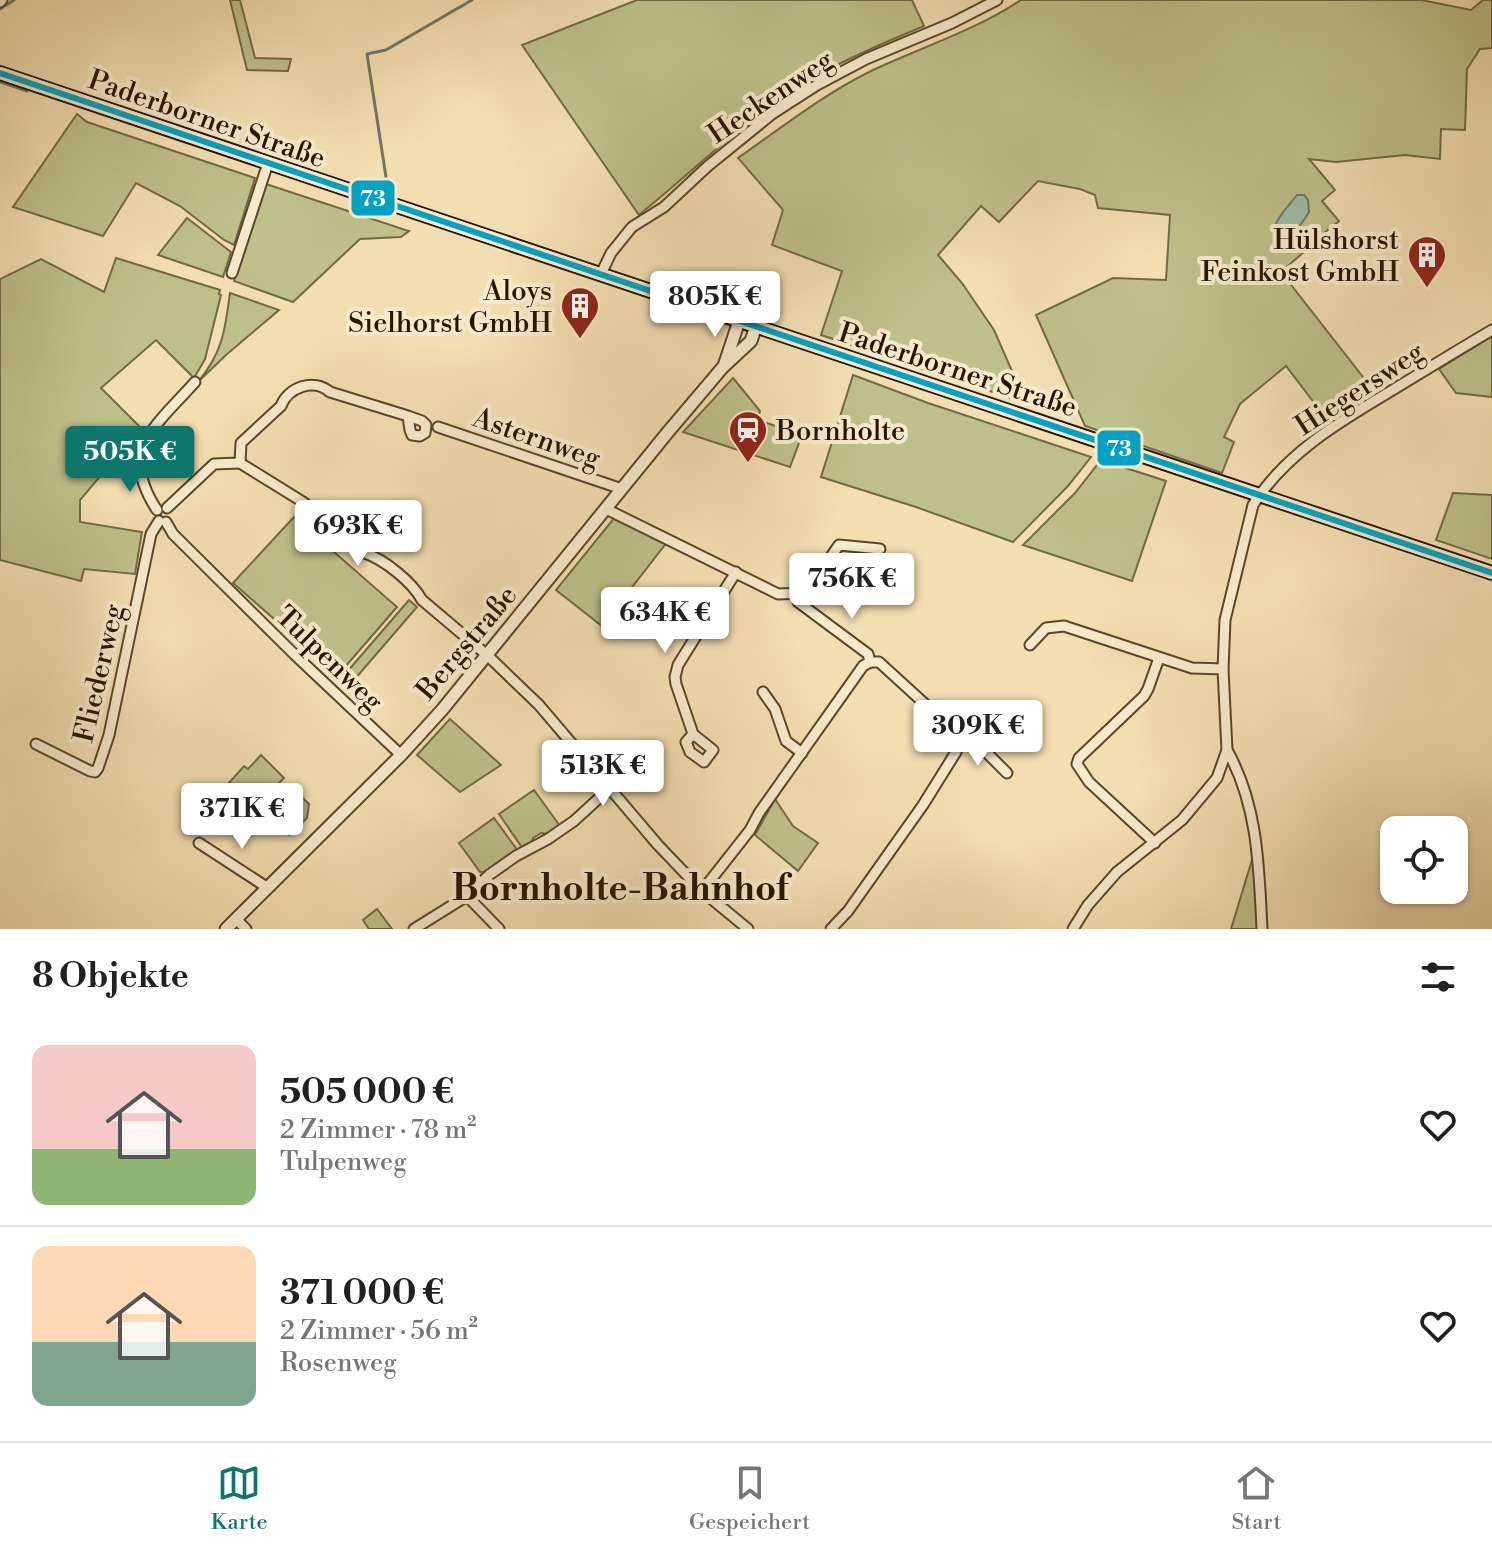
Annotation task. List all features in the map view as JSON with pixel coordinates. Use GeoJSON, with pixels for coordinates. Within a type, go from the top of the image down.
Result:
{"type":"FeatureCollection","features":[{"type":"Feature","properties":{"kind":"main road","name":"Paderborner Straße"},"geometry":{"type":"LineString","coordinates":[[0,73],[1492,573]]}},
{"type":"Feature","properties":{"kind":"street","name":"Heckenweg"},"geometry":{"type":"LineString","coordinates":[[601,274],[611,253],[632,227],[664,207],[772,114],[866,59],[952,23],[997,0]]}},
{"type":"Feature","properties":{"kind":"street"},"geometry":{"type":"LineString","coordinates":[[232,273],[268,163]]}},
{"type":"Feature","properties":{"kind":"street","name":"Bergstraße"},"geometry":{"type":"LineString","coordinates":[[723,367],[739,321]]}},
{"type":"Feature","properties":{"kind":"street","name":"Bergstraße"},"geometry":{"type":"LineString","coordinates":[[226,929],[401,755],[442,710],[668,432],[723,367],[751,341],[756,326]]}},
{"type":"Feature","properties":{"kind":"street","name":"Hiegersweg"},"geometry":{"type":"LineString","coordinates":[[1260,495],[1288,463],[1330,428],[1492,330]]}},
{"type":"Feature","properties":{"kind":"street","name":"Tulpenweg"},"geometry":{"type":"LineString","coordinates":[[195,382],[149,433],[142,446],[139,463],[149,498],[173,534],[401,755]]}},
{"type":"Feature","properties":{"kind":"street"},"geometry":{"type":"LineString","coordinates":[[240,463],[241,443],[281,406],[292,391],[303,386],[324,387],[330,392],[408,416]]}},
{"type":"Feature","properties":{"kind":"street","name":"Asternweg"},"geometry":{"type":"LineString","coordinates":[[438,427],[622,489]]}},
{"type":"Feature","properties":{"kind":"street"},"geometry":{"type":"LineString","coordinates":[[162,515],[214,464],[240,463],[303,502],[365,553],[376,557],[416,589],[422,600],[487,655],[539,705],[658,845],[702,891],[748,929]]}},
{"type":"Feature","properties":{"kind":"street"},"geometry":{"type":"LineString","coordinates":[[1073,929],[1088,905],[1117,872],[1182,820],[1217,778],[1227,750],[1223,669],[1225,620],[1253,505],[1260,495]]}},
{"type":"Feature","properties":{"kind":"street"},"geometry":{"type":"LineString","coordinates":[[606,509],[778,594],[806,593],[839,545],[880,549]]}},
{"type":"Feature","properties":{"kind":"street","name":"Fliederweg"},"geometry":{"type":"LineString","coordinates":[[36,744],[90,771],[95,772],[98,768],[109,735],[151,534],[162,515]]}},
{"type":"Feature","properties":{"kind":"street"},"geometry":{"type":"LineString","coordinates":[[693,734],[676,684],[678,665],[736,572]]}},
{"type":"Feature","properties":{"kind":"street"},"geometry":{"type":"LineString","coordinates":[[795,594],[798,602],[868,654],[870,662]]}},
{"type":"Feature","properties":{"kind":"street"},"geometry":{"type":"LineString","coordinates":[[1030,645],[1046,628],[1064,626],[1192,668],[1223,669]]}},
{"type":"Feature","properties":{"kind":"street"},"geometry":{"type":"LineString","coordinates":[[1155,843],[1089,782],[1077,764],[1079,758],[1144,696],[1159,658]]}},
{"type":"Feature","properties":{"kind":"street"},"geometry":{"type":"LineString","coordinates":[[702,891],[750,830],[863,666],[879,662],[948,725],[959,744]]}},
{"type":"Feature","properties":{"kind":"street"},"geometry":{"type":"LineString","coordinates":[[763,692],[775,709],[786,741],[802,753]]}},
{"type":"Feature","properties":{"kind":"street"},"geometry":{"type":"LineString","coordinates":[[959,744],[982,748],[1007,773]]}},
{"type":"Feature","properties":{"kind":"street"},"geometry":{"type":"LineString","coordinates":[[831,929],[848,911],[923,805],[959,744]]}},
{"type":"Feature","properties":{"kind":"street"},"geometry":{"type":"LineString","coordinates":[[1227,750],[1237,767],[1254,824],[1259,858],[1262,929]]}},
{"type":"Feature","properties":{"kind":"street"},"geometry":{"type":"LineString","coordinates":[[414,929],[467,896],[489,875],[574,821],[609,789]]}},
{"type":"Feature","properties":{"kind":"street"},"geometry":{"type":"LineString","coordinates":[[199,843],[268,888]]}},
{"type":"Feature","properties":{"kind":"street"},"geometry":{"type":"LineString","coordinates":[[467,896],[499,929]]}},
{"type":"Feature","properties":{"kind":"street"},"geometry":{"type":"LineString","coordinates":[[236,919],[246,929]]}},
{"type":"Feature","properties":{"kind":"green space"},"geometry":{"type":"Polygon","coordinates":[[[230,0],[240,0],[255,58],[291,59],[288,71],[247,70],[230,0]]]}},
{"type":"Feature","properties":{"kind":"green space"},"geometry":{"type":"Polygon","coordinates":[[[637,0],[912,0],[924,26],[840,64],[789,93],[745,125],[639,215],[522,45],[637,0]]]}},
{"type":"Feature","properties":{"kind":"green space"},"geometry":{"type":"Polygon","coordinates":[[[1021,0],[1421,0],[1471,10],[1483,0],[1492,0],[1492,48],[1480,49],[1467,69],[1465,130],[1441,129],[1440,159],[1405,155],[1336,162],[1309,159],[1335,190],[1322,201],[1339,221],[1281,272],[1377,395],[1328,421],[1286,366],[1240,404],[1224,437],[1234,442],[1222,473],[1085,426],[1036,315],[1113,278],[1166,280],[1170,215],[1098,208],[1095,195],[1038,181],[999,222],[981,206],[938,255],[962,283],[994,330],[1026,403],[821,335],[842,271],[772,245],[783,210],[738,158],[836,90],[890,62],[966,30],[1021,0]]]}},
{"type":"Feature","properties":{"kind":"green space"},"geometry":{"type":"Polygon","coordinates":[[[77,114],[87,122],[255,178],[234,245],[180,206],[136,183],[103,236],[13,207],[77,114]]]}},
{"type":"Feature","properties":{"kind":"green space"},"geometry":{"type":"Polygon","coordinates":[[[266,184],[409,231],[401,237],[360,239],[293,302],[234,281],[266,184]]]}},
{"type":"Feature","properties":{"kind":"green space"},"geometry":{"type":"Polygon","coordinates":[[[187,218],[231,252],[223,277],[158,255],[187,218]]]}},
{"type":"Feature","properties":{"kind":"green space"},"geometry":{"type":"Polygon","coordinates":[[[116,258],[220,290],[221,295],[205,359],[194,378],[156,340],[101,388],[141,428],[80,500],[80,522],[142,532],[135,574],[84,569],[81,581],[0,560],[0,279],[41,259],[104,292],[116,258]]]}},
{"type":"Feature","properties":{"kind":"green space"},"geometry":{"type":"Polygon","coordinates":[[[230,293],[279,310],[198,382],[213,361],[222,340],[230,293]]]}},
{"type":"Feature","properties":{"kind":"green space"},"geometry":{"type":"Polygon","coordinates":[[[1492,336],[1492,397],[1456,393],[1439,369],[1492,336]]]}},
{"type":"Feature","properties":{"kind":"green space"},"geometry":{"type":"Polygon","coordinates":[[[853,375],[1091,457],[1068,486],[1013,542],[821,477],[853,375]]]}},
{"type":"Feature","properties":{"kind":"green space"},"geometry":{"type":"Polygon","coordinates":[[[733,378],[760,411],[758,420],[802,435],[790,467],[683,432],[733,378]]]}},
{"type":"Feature","properties":{"kind":"green space"},"geometry":{"type":"Polygon","coordinates":[[[1101,460],[1166,481],[1132,581],[1023,545],[1075,493],[1101,460]]]}},
{"type":"Feature","properties":{"kind":"green space"},"geometry":{"type":"Polygon","coordinates":[[[1453,493],[1492,495],[1492,559],[1436,540],[1453,493]]]}},
{"type":"Feature","properties":{"kind":"green space"},"geometry":{"type":"Polygon","coordinates":[[[294,517],[397,607],[338,675],[233,583],[294,517]]]}},
{"type":"Feature","properties":{"kind":"green space"},"geometry":{"type":"Polygon","coordinates":[[[615,517],[667,542],[602,626],[556,590],[615,517]]]}},
{"type":"Feature","properties":{"kind":"green space"},"geometry":{"type":"Polygon","coordinates":[[[409,600],[417,607],[348,687],[340,680],[409,600]]]}},
{"type":"Feature","properties":{"kind":"green space"},"geometry":{"type":"Polygon","coordinates":[[[450,719],[501,765],[460,792],[417,755],[450,719]]]}},
{"type":"Feature","properties":{"kind":"green space"},"geometry":{"type":"Polygon","coordinates":[[[261,755],[284,778],[270,792],[276,798],[282,793],[296,792],[309,804],[307,818],[289,835],[228,784],[244,766],[248,769],[261,755]]]}},
{"type":"Feature","properties":{"kind":"green space"},"geometry":{"type":"Polygon","coordinates":[[[534,790],[560,826],[549,834],[541,833],[523,849],[499,814],[534,790]]]}},
{"type":"Feature","properties":{"kind":"green space"},"geometry":{"type":"Polygon","coordinates":[[[775,799],[793,826],[818,843],[798,871],[755,835],[775,799]]]}},
{"type":"Feature","properties":{"kind":"green space"},"geometry":{"type":"Polygon","coordinates":[[[494,818],[518,851],[486,872],[480,872],[459,843],[494,818]]]}},
{"type":"Feature","properties":{"kind":"green space"},"geometry":{"type":"Polygon","coordinates":[[[1255,850],[1259,929],[1231,929],[1255,850]]]}},
{"type":"Feature","properties":{"kind":"green space"},"geometry":{"type":"Polygon","coordinates":[[[377,909],[392,929],[369,929],[363,920],[377,909]]]}},
{"type":"Feature","properties":{"kind":"shaded area"},"geometry":{"type":"Polygon","coordinates":[[[1297,195],[1304,195],[1308,200],[1309,212],[1291,234],[1275,239],[1277,221],[1297,195]]]}},
{"type":"Feature","properties":{"kind":"waterway"},"geometry":{"type":"LineString","coordinates":[[0,9],[14,0]]}},
{"type":"Feature","properties":{"kind":"waterway"},"geometry":{"type":"LineString","coordinates":[[387,195],[367,54],[386,50],[472,0]]}},
{"type":"Feature","properties":{"kind":"waterway"},"geometry":{"type":"LineString","coordinates":[[0,82],[27,91]]}},
{"type":"Feature","properties":{"kind":"waterway"},"geometry":{"type":"LineString","coordinates":[[381,212],[384,213],[384,210]]}},
{"type":"Feature","properties":{"kind":"transit line","name":"73"},"geometry":{"type":"LineString","coordinates":[[0,73],[1492,573]]}},
{"type":"Feature","properties":{"kind":"place","name":"Hülshorst Feinkost GmbH"},"geometry":{"type":"Point","coordinates":[1427,289]}},
{"type":"Feature","properties":{"kind":"place","name":"Aloys Sielhorst GmbH"},"geometry":{"type":"Point","coordinates":[580,340]}},
{"type":"Feature","properties":{"kind":"place","name":"Bornholte"},"geometry":{"type":"Point","coordinates":[748,464]}},
{"type":"Feature","properties":{"kind":"district","name":"Bornholte-Bahnhof"},"geometry":{"type":"Point","coordinates":[620,887]}}]}
